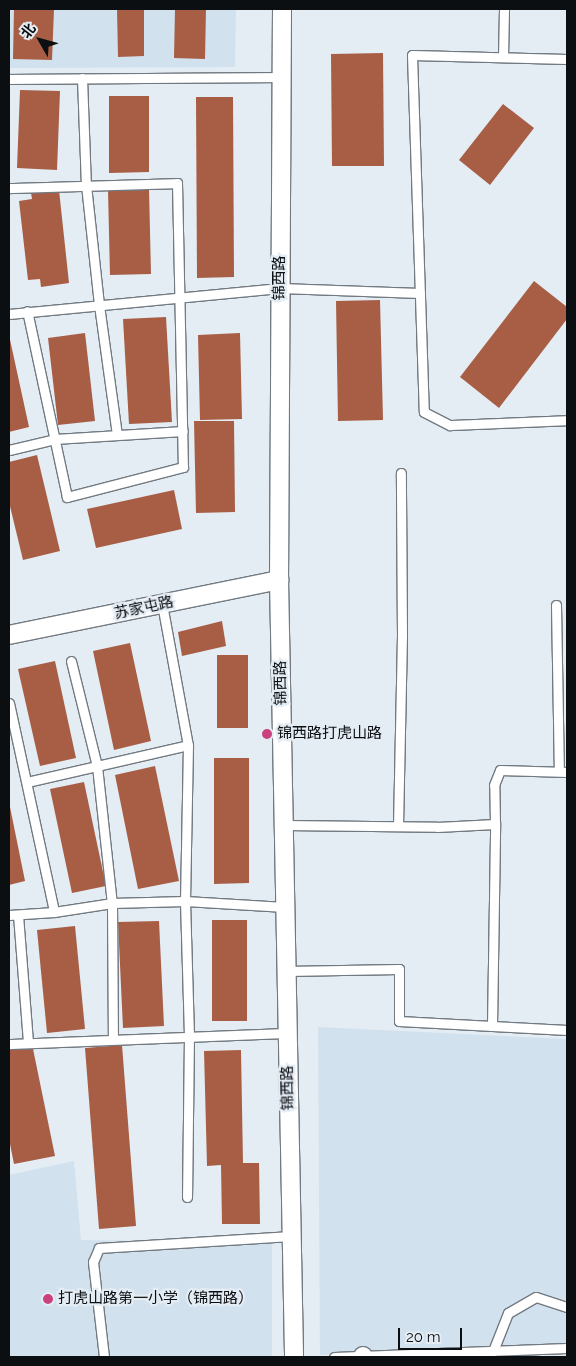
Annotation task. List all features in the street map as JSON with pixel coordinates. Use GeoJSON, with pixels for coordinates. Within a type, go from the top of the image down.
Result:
{"type":"FeatureCollection","features":[{"type":"Feature","properties":{"kind":"street","name":"锦西路"},"geometry":{"type":"LineString","coordinates":[[282,9],[279,580],[294,1357]]}},
{"type":"Feature","properties":{"kind":"street","name":"苏家屯路"},"geometry":{"type":"LineString","coordinates":[[9,635],[279,580]]}},
{"type":"Feature","properties":{"kind":"lane"},"geometry":{"type":"LineString","coordinates":[[503,57],[504,9]]}},
{"type":"Feature","properties":{"kind":"lane"},"geometry":{"type":"LineString","coordinates":[[567,59],[412,54],[424,412],[450,425],[567,420]]}},
{"type":"Feature","properties":{"kind":"lane"},"geometry":{"type":"LineString","coordinates":[[82,78],[86,185],[98,305],[117,435]]}},
{"type":"Feature","properties":{"kind":"lane"},"geometry":{"type":"LineString","coordinates":[[9,79],[281,78]]}},
{"type":"Feature","properties":{"kind":"lane"},"geometry":{"type":"LineString","coordinates":[[9,188],[177,182],[183,467],[67,497],[27,311]]}},
{"type":"Feature","properties":{"kind":"lane"},"geometry":{"type":"LineString","coordinates":[[9,314],[280,288],[420,293]]}},
{"type":"Feature","properties":{"kind":"lane"},"geometry":{"type":"LineString","coordinates":[[9,450],[55,439],[182,431]]}},
{"type":"Feature","properties":{"kind":"lane"},"geometry":{"type":"LineString","coordinates":[[398,826],[402,635],[401,473]]}},
{"type":"Feature","properties":{"kind":"lane"},"geometry":{"type":"LineString","coordinates":[[162,604],[188,744],[185,901],[189,1036],[187,1197]]}},
{"type":"Feature","properties":{"kind":"lane"},"geometry":{"type":"LineString","coordinates":[[492,1026],[494,785],[500,770],[563,772],[556,605]]}},
{"type":"Feature","properties":{"kind":"lane"},"geometry":{"type":"LineString","coordinates":[[71,661],[97,766],[112,903],[112,1039]]}},
{"type":"Feature","properties":{"kind":"lane"},"geometry":{"type":"LineString","coordinates":[[9,704],[54,912]]}},
{"type":"Feature","properties":{"kind":"lane"},"geometry":{"type":"LineString","coordinates":[[27,782],[188,744]]}},
{"type":"Feature","properties":{"kind":"lane"},"geometry":{"type":"LineString","coordinates":[[284,826],[495,824]]}},
{"type":"Feature","properties":{"kind":"lane"},"geometry":{"type":"LineString","coordinates":[[9,916],[54,912],[112,903],[185,901],[285,907]]}},
{"type":"Feature","properties":{"kind":"lane"},"geometry":{"type":"LineString","coordinates":[[18,915],[28,1043]]}},
{"type":"Feature","properties":{"kind":"lane"},"geometry":{"type":"LineString","coordinates":[[286,971],[399,969],[399,1020],[567,1030]]}},
{"type":"Feature","properties":{"kind":"lane"},"geometry":{"type":"LineString","coordinates":[[9,1044],[287,1033]]}},
{"type":"Feature","properties":{"kind":"lane"},"geometry":{"type":"LineString","coordinates":[[104,1357],[93,1262],[99,1248],[291,1236]]}},
{"type":"Feature","properties":{"kind":"lane"},"geometry":{"type":"LineString","coordinates":[[494,1351],[508,1313],[536,1298],[567,1307]]}},
{"type":"Feature","properties":{"kind":"lane"},"geometry":{"type":"LineString","coordinates":[[334,1357],[567,1348]]}},
{"type":"Feature","properties":{"kind":"shaded area"},"geometry":{"type":"Polygon","coordinates":[[[9,9],[236,9],[235,67],[9,68],[9,9]]]}},
{"type":"Feature","properties":{"kind":"shaded area"},"geometry":{"type":"Polygon","coordinates":[[[318,1027],[567,1039],[567,1347],[320,1355],[318,1027]]]}},
{"type":"Feature","properties":{"kind":"shaded area"},"geometry":{"type":"Polygon","coordinates":[[[74,1161],[81,1240],[272,1243],[272,1357],[9,1357],[9,1175],[74,1161]]]}},
{"type":"Feature","properties":{"kind":"building"},"geometry":{"type":"Polygon","coordinates":[[[14,9],[54,9],[52,60],[13,59],[14,9]]]}},
{"type":"Feature","properties":{"kind":"building"},"geometry":{"type":"Polygon","coordinates":[[[117,9],[144,9],[144,56],[118,57],[117,9]]]}},
{"type":"Feature","properties":{"kind":"building"},"geometry":{"type":"Polygon","coordinates":[[[175,9],[206,9],[205,59],[174,58],[175,9]]]}},
{"type":"Feature","properties":{"kind":"building"},"geometry":{"type":"Polygon","coordinates":[[[383,53],[384,166],[332,166],[331,54],[383,53]]]}},
{"type":"Feature","properties":{"kind":"building"},"geometry":{"type":"Polygon","coordinates":[[[20,90],[60,91],[57,170],[17,168],[20,90]]]}},
{"type":"Feature","properties":{"kind":"building"},"geometry":{"type":"Polygon","coordinates":[[[109,96],[149,96],[149,172],[109,173],[109,96]]]}},
{"type":"Feature","properties":{"kind":"building"},"geometry":{"type":"Polygon","coordinates":[[[196,97],[233,97],[234,277],[197,278],[196,97]]]}},
{"type":"Feature","properties":{"kind":"building"},"geometry":{"type":"Polygon","coordinates":[[[503,104],[534,128],[490,185],[459,160],[503,104]]]}},
{"type":"Feature","properties":{"kind":"building"},"geometry":{"type":"Polygon","coordinates":[[[149,189],[151,274],[110,275],[108,190],[149,189]]]}},
{"type":"Feature","properties":{"kind":"building"},"geometry":{"type":"Polygon","coordinates":[[[59,190],[69,283],[41,287],[40,279],[28,280],[19,201],[32,199],[31,193],[59,190]]]}},
{"type":"Feature","properties":{"kind":"building"},"geometry":{"type":"Polygon","coordinates":[[[534,281],[567,307],[567,319],[499,408],[460,377],[534,281]]]}},
{"type":"Feature","properties":{"kind":"building"},"geometry":{"type":"Polygon","coordinates":[[[380,300],[383,420],[338,421],[336,301],[380,300]]]}},
{"type":"Feature","properties":{"kind":"building"},"geometry":{"type":"Polygon","coordinates":[[[166,317],[172,422],[129,424],[123,319],[166,317]]]}},
{"type":"Feature","properties":{"kind":"building"},"geometry":{"type":"Polygon","coordinates":[[[85,333],[95,421],[58,425],[48,338],[85,333]]]}},
{"type":"Feature","properties":{"kind":"building"},"geometry":{"type":"Polygon","coordinates":[[[240,333],[242,419],[200,420],[198,335],[240,333]]]}},
{"type":"Feature","properties":{"kind":"building"},"geometry":{"type":"Polygon","coordinates":[[[9,335],[29,427],[9,432],[9,335]]]}},
{"type":"Feature","properties":{"kind":"building"},"geometry":{"type":"Polygon","coordinates":[[[194,421],[234,421],[235,512],[196,513],[194,421]]]}},
{"type":"Feature","properties":{"kind":"building"},"geometry":{"type":"Polygon","coordinates":[[[37,455],[60,551],[23,560],[9,502],[9,462],[37,455]]]}},
{"type":"Feature","properties":{"kind":"building"},"geometry":{"type":"Polygon","coordinates":[[[174,490],[182,529],[96,548],[87,509],[174,490]]]}},
{"type":"Feature","properties":{"kind":"building"},"geometry":{"type":"Polygon","coordinates":[[[222,621],[226,646],[182,656],[178,632],[222,621]]]}},
{"type":"Feature","properties":{"kind":"building"},"geometry":{"type":"Polygon","coordinates":[[[130,643],[151,741],[114,750],[93,651],[130,643]]]}},
{"type":"Feature","properties":{"kind":"building"},"geometry":{"type":"Polygon","coordinates":[[[217,655],[248,655],[248,728],[217,728],[217,655]]]}},
{"type":"Feature","properties":{"kind":"building"},"geometry":{"type":"Polygon","coordinates":[[[55,661],[76,758],[40,766],[18,669],[55,661]]]}},
{"type":"Feature","properties":{"kind":"building"},"geometry":{"type":"Polygon","coordinates":[[[214,758],[249,758],[249,883],[214,884],[214,758]]]}},
{"type":"Feature","properties":{"kind":"building"},"geometry":{"type":"Polygon","coordinates":[[[155,766],[179,881],[138,889],[115,775],[155,766]]]}},
{"type":"Feature","properties":{"kind":"building"},"geometry":{"type":"Polygon","coordinates":[[[84,782],[106,886],[72,893],[50,789],[84,782]]]}},
{"type":"Feature","properties":{"kind":"building"},"geometry":{"type":"Polygon","coordinates":[[[9,802],[25,881],[9,885],[9,802]]]}},
{"type":"Feature","properties":{"kind":"building"},"geometry":{"type":"Polygon","coordinates":[[[212,920],[247,920],[247,1021],[212,1021],[212,920]]]}},
{"type":"Feature","properties":{"kind":"building"},"geometry":{"type":"Polygon","coordinates":[[[159,921],[164,1026],[123,1028],[118,922],[159,921]]]}},
{"type":"Feature","properties":{"kind":"building"},"geometry":{"type":"Polygon","coordinates":[[[75,926],[85,1029],[47,1033],[37,930],[75,926]]]}},
{"type":"Feature","properties":{"kind":"building"},"geometry":{"type":"Polygon","coordinates":[[[32,1044],[55,1156],[14,1164],[9,1139],[9,1049],[32,1044]]]}},
{"type":"Feature","properties":{"kind":"building"},"geometry":{"type":"Polygon","coordinates":[[[122,1045],[136,1226],[99,1229],[85,1048],[122,1045]]]}},
{"type":"Feature","properties":{"kind":"building"},"geometry":{"type":"Polygon","coordinates":[[[241,1050],[243,1163],[259,1163],[260,1224],[222,1224],[221,1165],[207,1166],[204,1051],[241,1050]]]}},
{"type":"Feature","properties":{"kind":"place","name":"锦西路打虎山路"},"geometry":{"type":"Point","coordinates":[267,734]}},
{"type":"Feature","properties":{"kind":"place","name":"打虎山路第一小学（锦西路）"},"geometry":{"type":"Point","coordinates":[48,1299]}}]}
